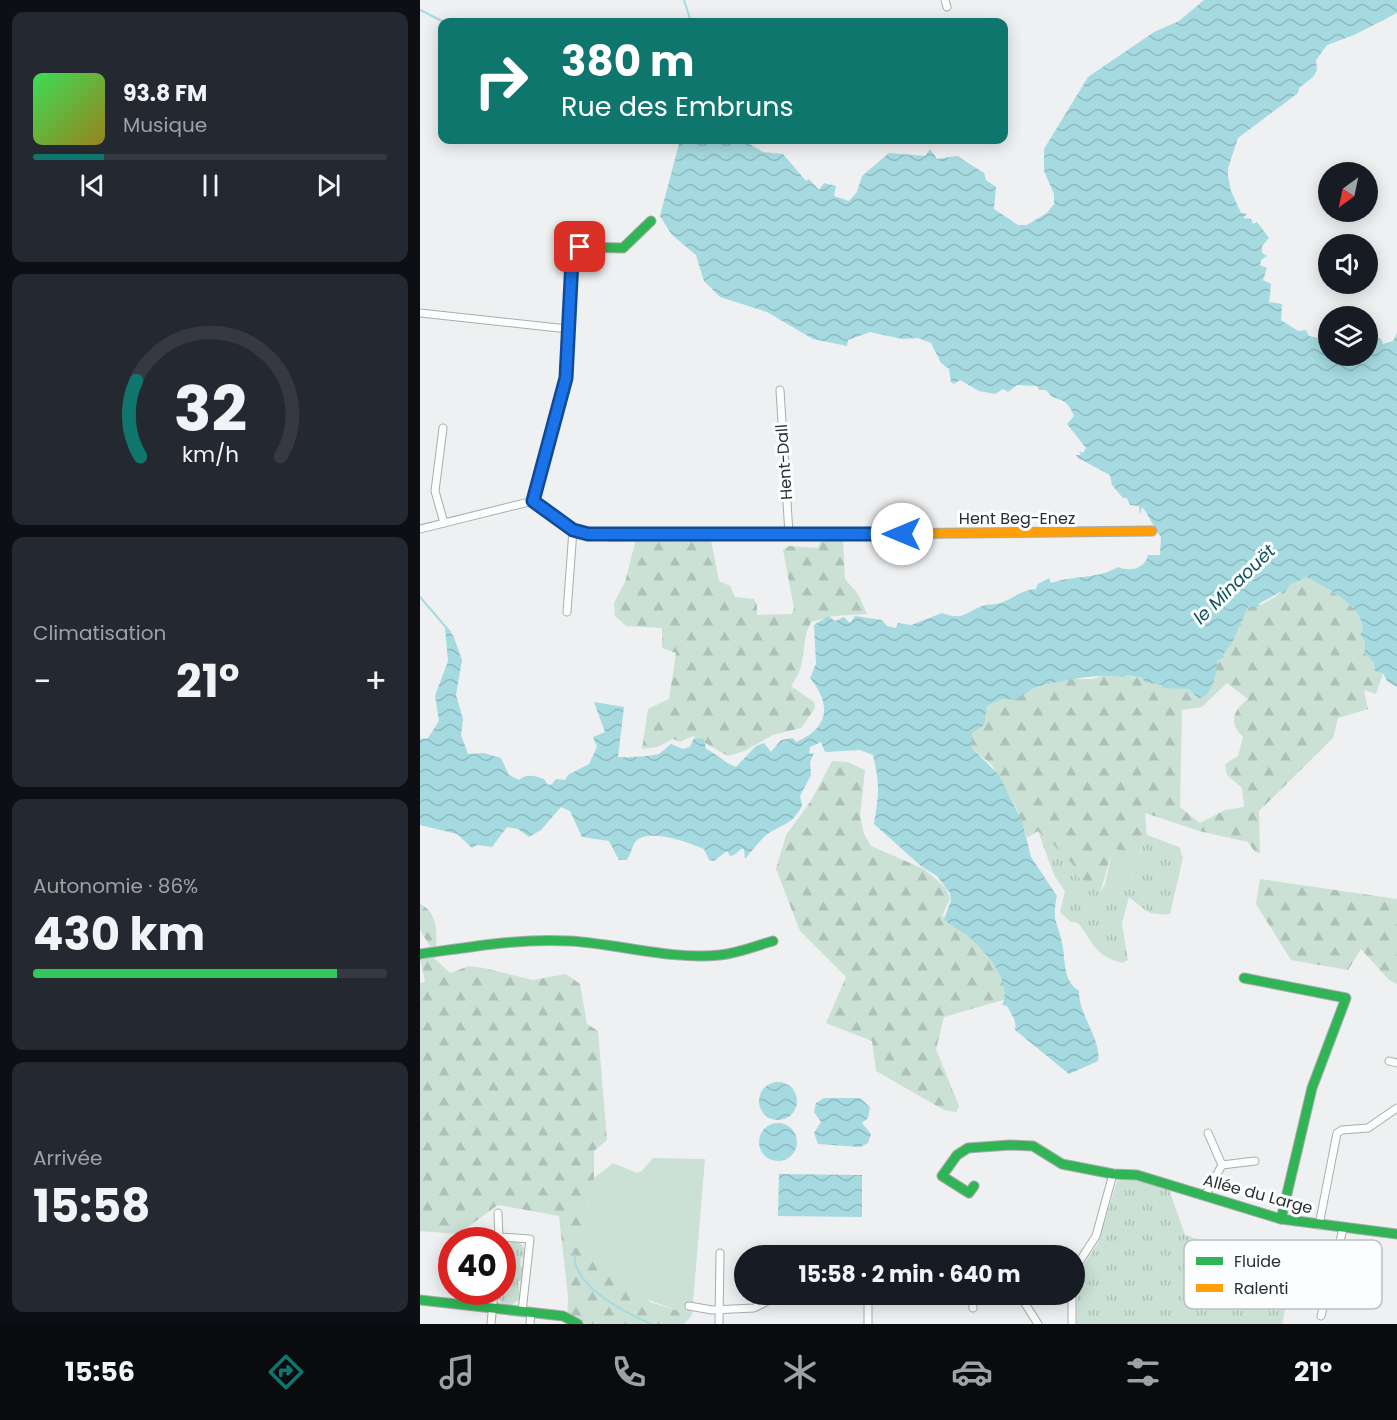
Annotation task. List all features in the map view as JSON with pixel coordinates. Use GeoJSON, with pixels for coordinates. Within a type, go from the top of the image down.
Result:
{"type":"FeatureCollection","features":[{"type":"Feature","properties":{"kind":"street"},"geometry":{"type":"LineString","coordinates":[[420,529],[533,501],[566,378],[572,260],[575,251],[583,246],[615,250],[631,243],[651,221]]}},
{"type":"Feature","properties":{"kind":"street"},"geometry":{"type":"LineString","coordinates":[[420,313],[568,329]]}},
{"type":"Feature","properties":{"kind":"street","name":"Hent-Dall"},"geometry":{"type":"LineString","coordinates":[[780,390],[789,534]]}},
{"type":"Feature","properties":{"kind":"street"},"geometry":{"type":"LineString","coordinates":[[443,428],[435,491],[444,523]]}},
{"type":"Feature","properties":{"kind":"street","name":"Hent Beg-Enez"},"geometry":{"type":"LineString","coordinates":[[533,501],[573,530],[611,536],[1152,531]]}},
{"type":"Feature","properties":{"kind":"street"},"geometry":{"type":"LineString","coordinates":[[567,612],[573,530]]}},
{"type":"Feature","properties":{"kind":"street"},"geometry":{"type":"LineString","coordinates":[[420,954],[500,944],[570,941],[655,952],[706,954],[737,952],[773,941]]}},
{"type":"Feature","properties":{"kind":"street"},"geometry":{"type":"LineString","coordinates":[[1244,978],[1346,998],[1312,1088],[1281,1219]]}},
{"type":"Feature","properties":{"kind":"street"},"geometry":{"type":"LineString","coordinates":[[1389,1061],[1397,1063]]}},
{"type":"Feature","properties":{"kind":"street"},"geometry":{"type":"LineString","coordinates":[[1319,1225],[1337,1133],[1342,1130],[1368,1128],[1397,1108]]}},
{"type":"Feature","properties":{"kind":"street"},"geometry":{"type":"LineString","coordinates":[[1208,1133],[1222,1165]]}},
{"type":"Feature","properties":{"kind":"street","name":"Allée du Large"},"geometry":{"type":"LineString","coordinates":[[974,1186],[969,1193],[942,1176],[957,1155],[968,1148],[1033,1146],[1062,1164],[1113,1174],[1137,1175],[1281,1219],[1343,1229],[1397,1234]]}},
{"type":"Feature","properties":{"kind":"street"},"geometry":{"type":"LineString","coordinates":[[1222,1165],[1255,1161]]}},
{"type":"Feature","properties":{"kind":"street"},"geometry":{"type":"LineString","coordinates":[[1205,1196],[1222,1165]]}},
{"type":"Feature","properties":{"kind":"street"},"geometry":{"type":"LineString","coordinates":[[1085,1253],[1096,1236],[1113,1174]]}},
{"type":"Feature","properties":{"kind":"street"},"geometry":{"type":"LineString","coordinates":[[498,1213],[499,1227]]}},
{"type":"Feature","properties":{"kind":"street"},"geometry":{"type":"LineString","coordinates":[[1340,1240],[1343,1229]]}},
{"type":"Feature","properties":{"kind":"street"},"geometry":{"type":"LineString","coordinates":[[516,1239],[530,1239],[526,1312],[530,1324]]}},
{"type":"Feature","properties":{"kind":"street"},"geometry":{"type":"LineString","coordinates":[[719,1324],[720,1253]]}},
{"type":"Feature","properties":{"kind":"street"},"geometry":{"type":"LineString","coordinates":[[420,1300],[563,1317],[578,1324]]}},
{"type":"Feature","properties":{"kind":"street"},"geometry":{"type":"LineString","coordinates":[[491,1324],[493,1305]]}},
{"type":"Feature","properties":{"kind":"street"},"geometry":{"type":"LineString","coordinates":[[689,1306],[720,1309],[754,1308],[760,1305]]}},
{"type":"Feature","properties":{"kind":"street"},"geometry":{"type":"LineString","coordinates":[[868,1305],[868,1324]]}},
{"type":"Feature","properties":{"kind":"street"},"geometry":{"type":"LineString","coordinates":[[1026,1305],[1038,1324]]}},
{"type":"Feature","properties":{"kind":"street"},"geometry":{"type":"LineString","coordinates":[[1072,1305],[1072,1324]]}},
{"type":"Feature","properties":{"kind":"street"},"geometry":{"type":"LineString","coordinates":[[1321,1316],[1323,1309]]}},
{"type":"Feature","properties":{"kind":"green space"},"geometry":{"type":"Polygon","coordinates":[[[636,539],[711,540],[719,581],[730,586],[735,597],[754,599],[757,605],[757,615],[792,614],[794,608],[783,550],[789,546],[818,548],[821,540],[843,539],[845,579],[858,594],[867,614],[833,616],[811,622],[805,638],[800,670],[791,686],[814,702],[815,708],[801,728],[773,735],[744,751],[728,756],[693,736],[680,742],[673,739],[657,747],[642,749],[648,709],[669,699],[676,653],[662,648],[662,628],[626,626],[615,616],[614,603],[625,582],[636,539]]]}},
{"type":"Feature","properties":{"kind":"green space"},"geometry":{"type":"Polygon","coordinates":[[[1306,577],[1333,592],[1350,605],[1361,621],[1363,630],[1360,634],[1365,642],[1365,653],[1383,673],[1376,694],[1364,690],[1368,709],[1338,718],[1333,738],[1259,811],[1260,853],[1255,852],[1248,842],[1199,831],[1145,813],[1147,835],[1138,855],[1113,849],[1100,893],[1087,881],[1080,879],[1068,858],[1038,831],[1027,838],[1016,807],[992,765],[972,748],[972,733],[985,717],[987,706],[1003,699],[1017,700],[1034,688],[1067,679],[1093,679],[1106,674],[1122,678],[1126,675],[1191,689],[1193,693],[1212,687],[1216,659],[1225,659],[1223,655],[1232,643],[1248,606],[1263,604],[1306,577]],[[1227,683],[1202,707],[1182,710],[1180,807],[1200,823],[1225,810],[1244,807],[1242,788],[1227,775],[1225,764],[1238,756],[1243,737],[1235,726],[1234,717],[1248,699],[1227,683]]]}},
{"type":"Feature","properties":{"kind":"green space"},"geometry":{"type":"Polygon","coordinates":[[[832,761],[848,762],[865,770],[860,817],[864,834],[871,846],[924,869],[946,888],[950,899],[942,916],[992,946],[1010,998],[944,1017],[936,1049],[959,1106],[956,1112],[944,1110],[876,1071],[872,1041],[826,1023],[846,977],[800,931],[776,869],[786,835],[811,801],[832,761]]]}},
{"type":"Feature","properties":{"kind":"green space"},"geometry":{"type":"Polygon","coordinates":[[[1038,831],[1055,843],[1100,893],[1105,884],[1128,890],[1138,855],[1147,835],[1179,847],[1183,858],[1170,914],[1151,913],[1129,897],[1122,924],[1128,960],[1123,963],[1100,953],[1078,923],[1071,922],[1060,912],[1065,891],[1054,875],[1038,831]]]}},
{"type":"Feature","properties":{"kind":"green space"},"geometry":{"type":"Polygon","coordinates":[[[1113,848],[1138,855],[1128,890],[1105,884],[1113,848]]]}},
{"type":"Feature","properties":{"kind":"green space"},"geometry":{"type":"Polygon","coordinates":[[[1260,879],[1397,899],[1397,984],[1389,980],[1361,949],[1348,970],[1291,960],[1256,904],[1260,879]]]}},
{"type":"Feature","properties":{"kind":"green space"},"geometry":{"type":"Polygon","coordinates":[[[420,904],[426,907],[435,922],[436,947],[431,948],[420,930],[420,904]]]}},
{"type":"Feature","properties":{"kind":"green space"},"geometry":{"type":"Polygon","coordinates":[[[432,956],[450,973],[469,966],[533,980],[566,974],[580,984],[587,1024],[598,1031],[607,1140],[594,1151],[594,1178],[586,1214],[650,1302],[692,1315],[684,1324],[567,1324],[568,1297],[559,1216],[498,1205],[468,1227],[438,1227],[438,1232],[420,1231],[420,983],[425,982],[420,958],[432,956]]]}},
{"type":"Feature","properties":{"kind":"green space"},"geometry":{"type":"Polygon","coordinates":[[[653,1158],[705,1159],[692,1315],[648,1299],[624,1286],[588,1254],[586,1214],[594,1178],[613,1163],[637,1173],[642,1171],[653,1158]]]}},
{"type":"Feature","properties":{"kind":"green space"},"geometry":{"type":"Polygon","coordinates":[[[1127,1178],[1169,1189],[1185,1235],[1200,1240],[1184,1240],[1184,1309],[1285,1309],[1282,1324],[1077,1324],[1077,1305],[1085,1305],[1085,1263],[1098,1243],[1117,1181],[1127,1178]]]}},
{"type":"Feature","properties":{"kind":"green space"},"geometry":{"type":"Polygon","coordinates":[[[516,1243],[520,1243],[524,1248],[524,1257],[521,1257],[520,1266],[523,1267],[521,1281],[518,1281],[520,1299],[516,1302],[516,1243]]]}},
{"type":"Feature","properties":{"kind":"water","name":"le Minaouët"},"geometry":{"type":"Polygon","coordinates":[[[1204,0],[1397,0],[1397,13],[1354,35],[1327,45],[1316,60],[1317,70],[1313,77],[1299,88],[1298,93],[1238,138],[1228,168],[1228,176],[1231,191],[1241,213],[1247,214],[1243,218],[1251,219],[1253,224],[1257,222],[1269,238],[1262,246],[1262,253],[1267,256],[1261,260],[1260,265],[1267,268],[1263,280],[1271,284],[1269,304],[1271,302],[1282,304],[1281,320],[1298,331],[1306,330],[1309,336],[1318,338],[1318,366],[1378,366],[1378,338],[1383,344],[1393,341],[1397,333],[1397,687],[1387,681],[1383,673],[1375,671],[1374,663],[1365,653],[1365,642],[1360,634],[1363,630],[1356,612],[1342,598],[1306,577],[1290,585],[1284,594],[1280,592],[1260,603],[1258,607],[1248,607],[1232,643],[1223,655],[1225,658],[1217,660],[1211,687],[1199,699],[1189,689],[1163,688],[1162,685],[1145,682],[1142,678],[1127,675],[1122,678],[1093,676],[1055,682],[1035,688],[1017,700],[1003,699],[987,706],[984,725],[972,733],[972,748],[999,775],[1022,821],[1031,857],[1057,896],[1055,916],[1067,975],[1079,991],[1082,1009],[1097,1044],[1098,1061],[1069,1074],[1015,1030],[1012,1014],[1007,1006],[1002,1005],[1005,996],[1004,987],[996,967],[975,942],[944,919],[951,901],[950,893],[937,876],[921,866],[874,824],[878,790],[875,765],[873,755],[860,750],[825,752],[821,742],[810,747],[809,754],[814,753],[810,762],[811,775],[800,796],[802,806],[798,813],[789,822],[764,837],[745,859],[744,849],[730,856],[727,851],[714,861],[709,860],[704,849],[698,846],[679,840],[649,836],[635,842],[627,860],[619,860],[609,841],[582,837],[570,811],[561,807],[541,830],[529,837],[518,829],[507,827],[492,847],[477,845],[472,848],[457,834],[420,825],[420,739],[428,738],[439,721],[435,696],[448,661],[445,628],[453,635],[462,660],[456,695],[463,719],[461,735],[468,754],[484,753],[501,758],[509,775],[519,780],[525,776],[534,776],[544,779],[548,785],[556,779],[565,780],[568,775],[589,764],[597,747],[593,737],[605,732],[594,702],[624,707],[618,757],[659,754],[671,744],[683,749],[690,747],[694,738],[704,739],[706,749],[736,767],[756,746],[764,743],[771,752],[781,740],[793,738],[796,742],[815,730],[821,723],[824,715],[822,697],[810,678],[816,664],[814,625],[828,616],[835,621],[844,617],[850,623],[855,616],[882,620],[887,626],[896,628],[898,623],[911,625],[942,613],[960,616],[984,605],[1001,603],[1026,591],[1036,589],[1038,584],[1049,578],[1051,583],[1095,575],[1118,567],[1132,569],[1144,563],[1148,555],[1160,555],[1161,537],[1142,507],[1140,515],[1139,506],[1130,505],[1127,498],[1123,498],[1112,485],[1110,475],[1076,455],[1081,455],[1079,451],[1083,453],[1086,448],[1067,424],[1074,416],[1063,401],[1052,397],[1046,390],[1039,390],[1037,386],[1017,385],[1008,392],[1003,389],[995,394],[979,391],[960,380],[954,384],[951,382],[949,369],[941,363],[931,343],[918,338],[902,339],[870,332],[848,340],[847,346],[813,339],[767,312],[720,297],[704,281],[696,255],[672,235],[660,216],[679,144],[750,144],[763,152],[783,154],[806,181],[809,179],[819,190],[824,183],[836,186],[834,196],[849,201],[857,192],[862,176],[889,153],[925,156],[930,149],[937,159],[957,156],[984,173],[986,180],[996,187],[994,209],[1018,225],[1027,225],[1047,213],[1054,204],[1054,194],[1044,171],[1044,149],[1088,77],[1154,32],[1179,21],[1204,0]]]}},
{"type":"Feature","properties":{"kind":"water"},"geometry":{"type":"Polygon","coordinates":[[[778,1082],[791,1088],[797,1101],[791,1114],[778,1120],[765,1114],[759,1101],[765,1088],[778,1082]]]}},
{"type":"Feature","properties":{"kind":"water"},"geometry":{"type":"Polygon","coordinates":[[[824,1098],[860,1098],[870,1107],[868,1118],[862,1123],[871,1134],[868,1143],[860,1147],[818,1144],[814,1133],[821,1122],[814,1112],[816,1103],[824,1098]]]}},
{"type":"Feature","properties":{"kind":"water"},"geometry":{"type":"Polygon","coordinates":[[[778,1123],[791,1129],[797,1142],[791,1155],[778,1161],[765,1155],[759,1142],[765,1129],[778,1123]]]}},
{"type":"Feature","properties":{"kind":"water"},"geometry":{"type":"Polygon","coordinates":[[[779,1174],[862,1175],[862,1217],[778,1216],[779,1174]]]}},
{"type":"Feature","properties":{"kind":"waterway"},"geometry":{"type":"LineString","coordinates":[[684,0],[690,18]]}},
{"type":"Feature","properties":{"kind":"waterway"},"geometry":{"type":"LineString","coordinates":[[420,10],[438,19]]}},
{"type":"Feature","properties":{"kind":"waterway"},"geometry":{"type":"LineString","coordinates":[[420,597],[450,632]]}},
{"type":"Feature","properties":{"kind":"waterway"},"geometry":{"type":"LineString","coordinates":[[575,1255],[576,1266],[591,1288],[615,1306],[651,1324]]}},
{"type":"Feature","properties":{"kind":"traffic: fast"},"geometry":{"type":"LineString","coordinates":[[651,221],[623,248],[580,247],[572,256],[566,378],[533,501],[573,530],[611,536],[865,534]]}},
{"type":"Feature","properties":{"kind":"traffic: fast"},"geometry":{"type":"LineString","coordinates":[[420,954],[495,944],[551,940],[664,954],[701,956],[734,953],[773,941]]}},
{"type":"Feature","properties":{"kind":"traffic: fast"},"geometry":{"type":"LineString","coordinates":[[1244,978],[1346,998],[1312,1088],[1281,1219]]}},
{"type":"Feature","properties":{"kind":"traffic: fast"},"geometry":{"type":"LineString","coordinates":[[974,1186],[969,1193],[942,1176],[957,1155],[968,1148],[1033,1146],[1062,1164],[1113,1174],[1137,1175],[1281,1219],[1397,1234]]}},
{"type":"Feature","properties":{"kind":"traffic: fast"},"geometry":{"type":"LineString","coordinates":[[420,1300],[563,1316],[578,1324]]}},
{"type":"Feature","properties":{"kind":"traffic: slow"},"geometry":{"type":"LineString","coordinates":[[865,534],[1152,531]]}},
{"type":"Feature","properties":{"kind":"route"},"geometry":{"type":"LineString","coordinates":[[580,247],[573,253],[572,260],[566,378],[533,501],[573,530],[588,534],[611,536],[902,534]]}}]}
